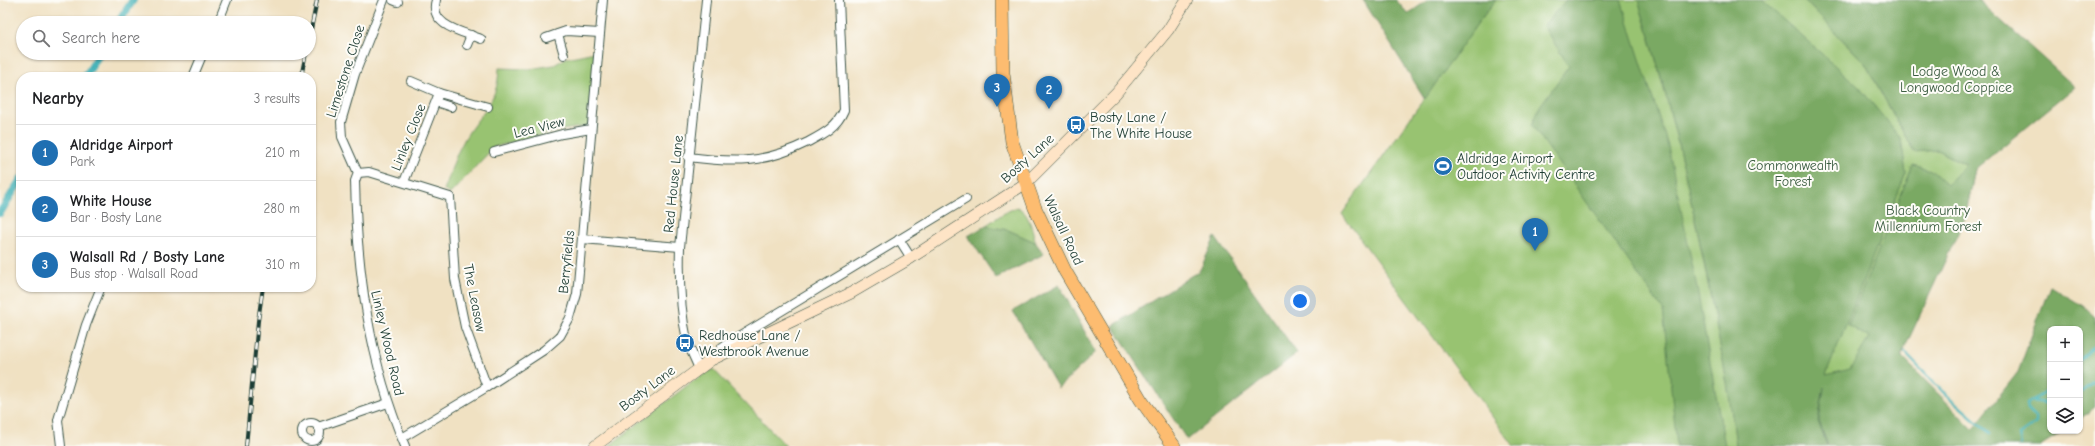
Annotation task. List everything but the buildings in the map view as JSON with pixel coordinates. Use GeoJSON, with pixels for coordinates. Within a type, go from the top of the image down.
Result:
{"type":"FeatureCollection","features":[{"type":"Feature","properties":{"kind":"main road","name":"Walsall Road"},"geometry":{"type":"LineString","coordinates":[[1002,0],[1003,73],[1012,142],[1026,183],[1048,237],[1065,271],[1140,400],[1174,446]]}},
{"type":"Feature","properties":{"kind":"main road","name":"Bosty Lane"},"geometry":{"type":"LineString","coordinates":[[595,446],[710,360],[852,293],[911,258],[1026,183],[1116,93],[1168,30],[1187,0]]}},
{"type":"Feature","properties":{"kind":"street"},"geometry":{"type":"LineString","coordinates":[[221,16],[227,0]]}},
{"type":"Feature","properties":{"kind":"street","name":"Limestone Close"},"geometry":{"type":"LineString","coordinates":[[358,173],[342,137],[341,122],[355,74],[384,0]]}},
{"type":"Feature","properties":{"kind":"street"},"geometry":{"type":"LineString","coordinates":[[436,0],[434,11],[441,22],[481,39]]}},
{"type":"Feature","properties":{"kind":"street","name":"Berryfields"},"geometry":{"type":"LineString","coordinates":[[403,442],[544,350],[560,336],[570,318],[577,294],[603,0]]}},
{"type":"Feature","properties":{"kind":"street","name":"Red House Lane"},"geometry":{"type":"LineString","coordinates":[[699,369],[688,341],[684,320],[680,287],[680,247],[688,157],[706,0]]}},
{"type":"Feature","properties":{"kind":"street"},"geometry":{"type":"LineString","coordinates":[[688,157],[720,161],[763,159],[786,153],[817,138],[835,125],[844,110],[839,0]]}},
{"type":"Feature","properties":{"kind":"street"},"geometry":{"type":"LineString","coordinates":[[546,38],[575,30],[600,33]]}},
{"type":"Feature","properties":{"kind":"street"},"geometry":{"type":"LineString","coordinates":[[558,34],[564,55]]}},
{"type":"Feature","properties":{"kind":"street"},"geometry":{"type":"LineString","coordinates":[[467,45],[471,35]]}},
{"type":"Feature","properties":{"kind":"street"},"geometry":{"type":"LineString","coordinates":[[195,72],[200,60]]}},
{"type":"Feature","properties":{"kind":"street","name":"Linley Close"},"geometry":{"type":"LineString","coordinates":[[411,82],[440,93],[488,107]]}},
{"type":"Feature","properties":{"kind":"street","name":"Linley Close"},"geometry":{"type":"LineString","coordinates":[[404,182],[440,93]]}},
{"type":"Feature","properties":{"kind":"street","name":"Linley Close"},"geometry":{"type":"LineString","coordinates":[[436,102],[451,107]]}},
{"type":"Feature","properties":{"kind":"street","name":"Lea View"},"geometry":{"type":"LineString","coordinates":[[494,152],[562,134],[591,129]]}},
{"type":"Feature","properties":{"kind":"street"},"geometry":{"type":"LineString","coordinates":[[358,173],[369,172],[404,182]]}},
{"type":"Feature","properties":{"kind":"street","name":"Linley Wood Road"},"geometry":{"type":"LineString","coordinates":[[358,173],[355,180],[356,233],[365,310],[388,403],[403,442]]}},
{"type":"Feature","properties":{"kind":"street","name":"The Leasow"},"geometry":{"type":"LineString","coordinates":[[404,182],[450,197],[452,209],[455,279],[465,327],[488,387]]}},
{"type":"Feature","properties":{"kind":"street"},"geometry":{"type":"LineString","coordinates":[[722,347],[899,239],[953,211],[966,199]]}},
{"type":"Feature","properties":{"kind":"street"},"geometry":{"type":"LineString","coordinates":[[582,238],[680,247]]}},
{"type":"Feature","properties":{"kind":"street"},"geometry":{"type":"LineString","coordinates":[[899,239],[911,258]]}},
{"type":"Feature","properties":{"kind":"street"},"geometry":{"type":"LineString","coordinates":[[61,446],[58,420],[86,325],[99,292]]}},
{"type":"Feature","properties":{"kind":"street"},"geometry":{"type":"LineString","coordinates":[[318,426],[388,403]]}},
{"type":"Feature","properties":{"kind":"green space"},"geometry":{"type":"Polygon","coordinates":[[[1363,0],[1396,0],[1408,14],[1428,0],[1496,0],[1477,24],[1425,99],[1363,0]]]}},
{"type":"Feature","properties":{"kind":"green space"},"geometry":{"type":"Polygon","coordinates":[[[1496,0],[1638,0],[1668,103],[1693,209],[1723,362],[1736,446],[1514,446],[1342,214],[1477,24],[1496,0]]]}},
{"type":"Feature","properties":{"kind":"green space"},"geometry":{"type":"Polygon","coordinates":[[[1566,0],[1621,0],[1668,146],[1696,283],[1725,446],[1677,446],[1663,310],[1532,125],[1540,106],[1569,66],[1543,26],[1566,0]]]}},
{"type":"Feature","properties":{"kind":"green space"},"geometry":{"type":"Polygon","coordinates":[[[1638,0],[1761,0],[1859,87],[1901,139],[1906,173],[1826,375],[1850,369],[1869,338],[1848,325],[1913,165],[1931,170],[1947,185],[1966,164],[1937,150],[1914,152],[1865,63],[1804,0],[1978,0],[2075,87],[1975,169],[1965,218],[1901,356],[1973,429],[2018,372],[2050,286],[2083,306],[2095,317],[2095,407],[2083,417],[2083,326],[2047,326],[2047,434],[2059,434],[2040,446],[1828,446],[1819,421],[1824,387],[1818,421],[1827,446],[1736,446],[1724,364],[1693,211],[1677,140],[1649,35],[1638,0]]]}},
{"type":"Feature","properties":{"kind":"green space","name":"Black Country Millennium Forest"},"geometry":{"type":"Polygon","coordinates":[[[1761,0],[1804,0],[1865,63],[1914,152],[1937,150],[1975,169],[1965,218],[1819,421],[1828,446],[1818,421],[1826,374],[1906,173],[1901,139],[1761,0]]]}},
{"type":"Feature","properties":{"kind":"green space"},"geometry":{"type":"Polygon","coordinates":[[[595,52],[589,126],[561,130],[494,147],[450,194],[444,190],[459,149],[491,101],[498,81],[499,68],[529,69],[554,65],[566,58],[595,52]]]}},
{"type":"Feature","properties":{"kind":"green space"},"geometry":{"type":"Polygon","coordinates":[[[1017,207],[1025,213],[1028,218],[1036,243],[1008,230],[985,226],[1004,213],[1017,207]]]}},
{"type":"Feature","properties":{"kind":"green space"},"geometry":{"type":"Polygon","coordinates":[[[985,226],[1008,230],[1035,242],[1044,254],[996,278],[968,236],[985,226]]]}},
{"type":"Feature","properties":{"kind":"green space"},"geometry":{"type":"Polygon","coordinates":[[[1215,237],[1297,353],[1187,440],[1113,326],[1200,270],[1215,237]]]}},
{"type":"Feature","properties":{"kind":"green space"},"geometry":{"type":"Polygon","coordinates":[[[1059,285],[1096,352],[1058,388],[1013,311],[1059,285]]]}},
{"type":"Feature","properties":{"kind":"green space"},"geometry":{"type":"Polygon","coordinates":[[[713,369],[786,446],[609,446],[693,381],[713,369]]]}},
{"type":"Feature","properties":{"kind":"waterway"},"geometry":{"type":"LineString","coordinates":[[123,16],[133,0]]}},
{"type":"Feature","properties":{"kind":"waterway"},"geometry":{"type":"LineString","coordinates":[[88,72],[96,60]]}},
{"type":"Feature","properties":{"kind":"waterway"},"geometry":{"type":"LineString","coordinates":[[0,213],[16,187]]}},
{"type":"Feature","properties":{"kind":"waterway"},"geometry":{"type":"LineString","coordinates":[[2083,357],[2095,345]]}},
{"type":"Feature","properties":{"kind":"waterway"},"geometry":{"type":"LineString","coordinates":[[1904,352],[1942,391],[1990,433]]}},
{"type":"Feature","properties":{"kind":"waterway"},"geometry":{"type":"LineString","coordinates":[[2083,391],[2095,381]]}},
{"type":"Feature","properties":{"kind":"waterway"},"geometry":{"type":"LineString","coordinates":[[2021,444],[2019,435],[2036,423],[2036,417],[2028,409],[2027,404],[2047,391]]}},
{"type":"Feature","properties":{"kind":"waterway"},"geometry":{"type":"LineString","coordinates":[[2033,401],[2047,403]]}},
{"type":"Feature","properties":{"kind":"railway"},"geometry":{"type":"LineString","coordinates":[[314,16],[317,0]]}},
{"type":"Feature","properties":{"kind":"railway"},"geometry":{"type":"LineString","coordinates":[[302,72],[305,60]]}},
{"type":"Feature","properties":{"kind":"railway"},"geometry":{"type":"LineString","coordinates":[[246,446],[262,292]]}},
{"type":"Feature","properties":{"kind":"place","name":"Walsall Rd / Bosty Lane"},"geometry":{"type":"Point","coordinates":[997,107]}},
{"type":"Feature","properties":{"kind":"place","name":"White House"},"geometry":{"type":"Point","coordinates":[1049,109]}},
{"type":"Feature","properties":{"kind":"place","name":"Bosty Lane / The White House"},"geometry":{"type":"Point","coordinates":[1076,125]}},
{"type":"Feature","properties":{"kind":"place","name":"Aldridge Airport Outdoor Activity Centre"},"geometry":{"type":"Point","coordinates":[1443,166]}},
{"type":"Feature","properties":{"kind":"place","name":"Aldridge Airport"},"geometry":{"type":"Point","coordinates":[1535,251]}},
{"type":"Feature","properties":{"kind":"place","name":"Redhouse Lane / Westbrook Avenue"},"geometry":{"type":"Point","coordinates":[685,343]}},
{"type":"Feature","properties":{"kind":"park label","name":"Lodge Wood & Longwood Coppice"},"geometry":{"type":"Point","coordinates":[1956,80]}},
{"type":"Feature","properties":{"kind":"park label","name":"Commonwealth Forest"},"geometry":{"type":"Point","coordinates":[1793,174]}}]}
